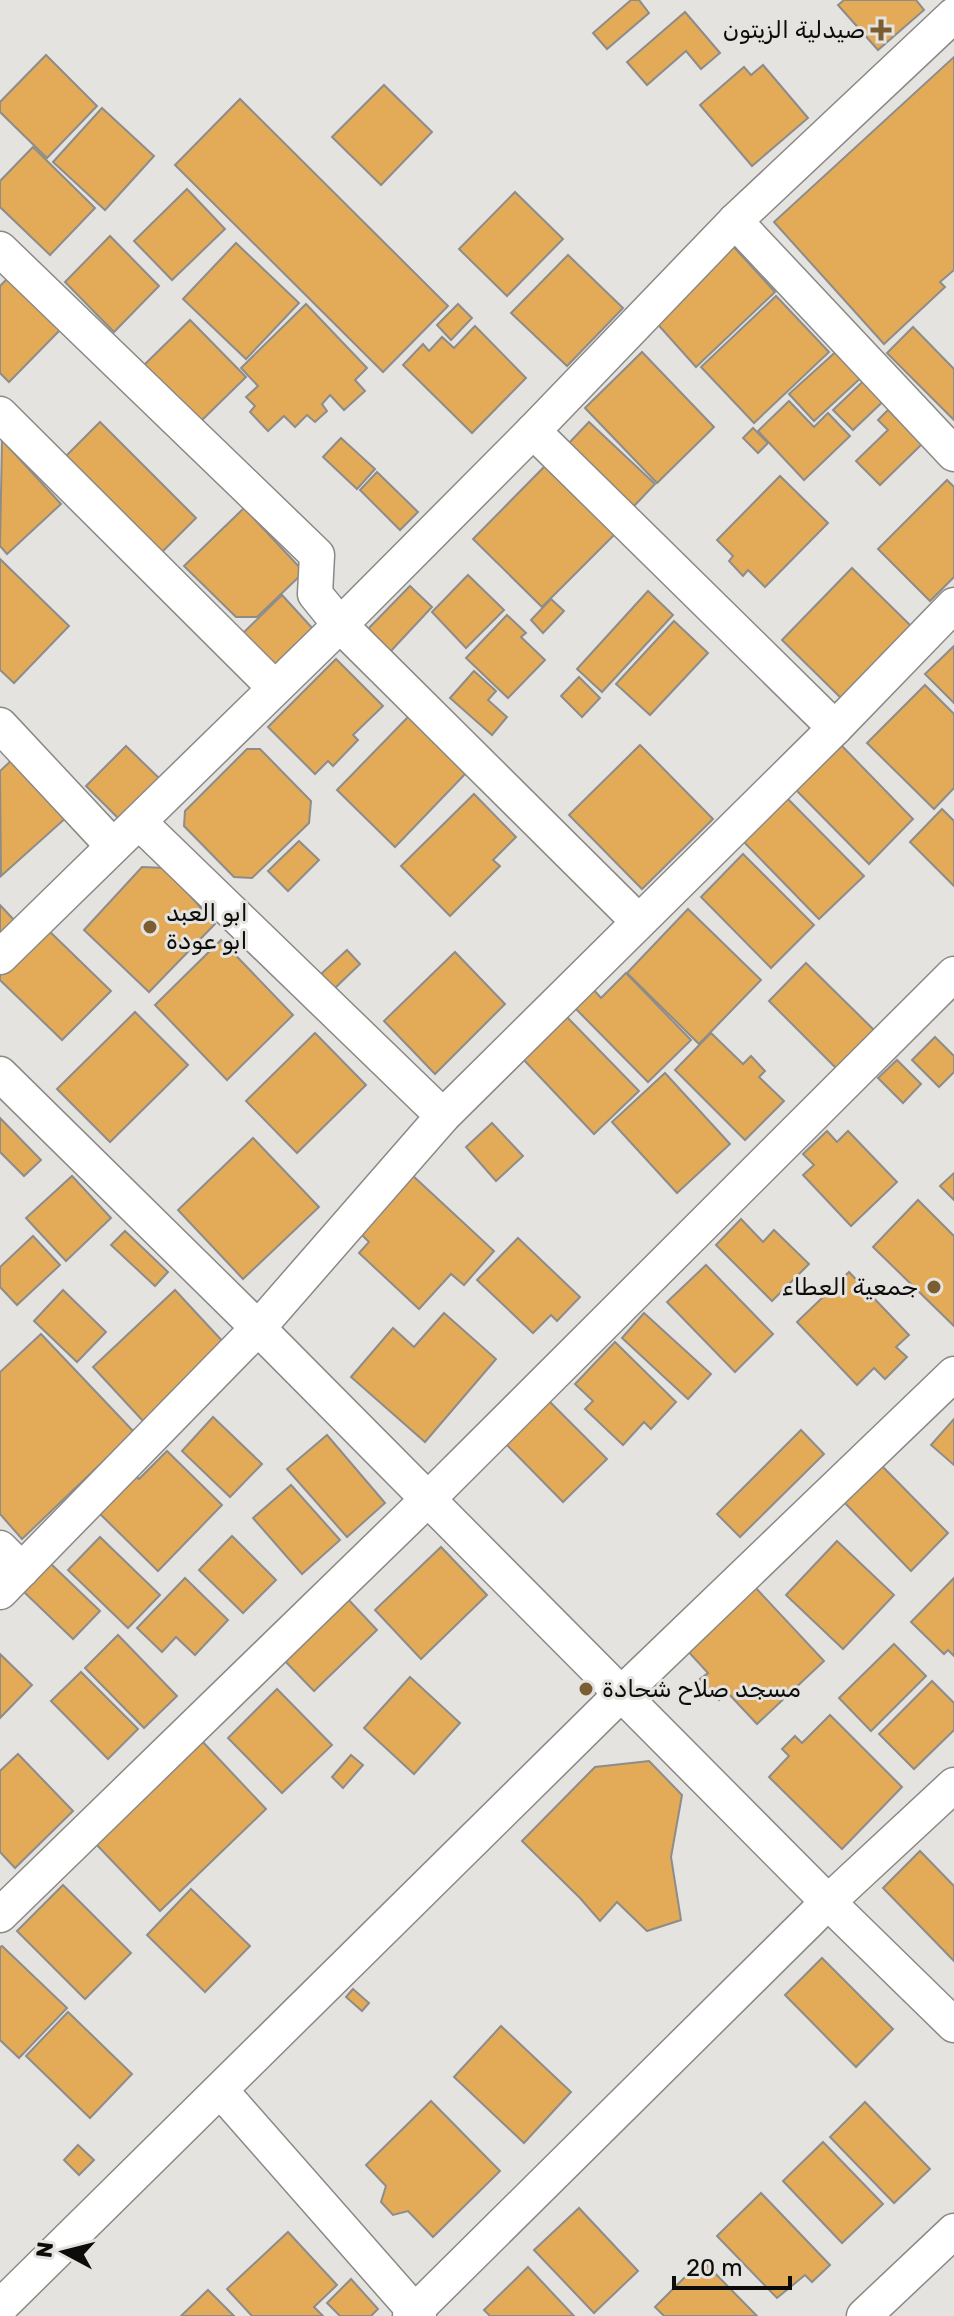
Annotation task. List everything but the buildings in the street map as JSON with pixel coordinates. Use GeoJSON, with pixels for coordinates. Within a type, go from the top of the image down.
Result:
{"type":"FeatureCollection","features":[{"type":"Feature","properties":{"kind":"street"},"geometry":{"type":"LineString","coordinates":[[0,957],[340,625],[735,221],[954,15]]}},
{"type":"Feature","properties":{"kind":"street"},"geometry":{"type":"LineString","coordinates":[[735,221],[954,454]]}},
{"type":"Feature","properties":{"kind":"street"},"geometry":{"type":"LineString","coordinates":[[0,249],[317,555],[315,594],[340,625],[638,921]]}},
{"type":"Feature","properties":{"kind":"street"},"geometry":{"type":"LineString","coordinates":[[0,414],[275,688]]}},
{"type":"Feature","properties":{"kind":"street"},"geometry":{"type":"LineString","coordinates":[[533,431],[835,728]]}},
{"type":"Feature","properties":{"kind":"street"},"geometry":{"type":"LineString","coordinates":[[7,1570],[258,1328],[443,1116],[835,728],[954,605]]}},
{"type":"Feature","properties":{"kind":"street"},"geometry":{"type":"LineString","coordinates":[[0,725],[113,846]]}},
{"type":"Feature","properties":{"kind":"street"},"geometry":{"type":"LineString","coordinates":[[139,822],[443,1116]]}},
{"type":"Feature","properties":{"kind":"street"},"geometry":{"type":"LineString","coordinates":[[0,1915],[429,1498],[954,974]]}},
{"type":"Feature","properties":{"kind":"street"},"geometry":{"type":"LineString","coordinates":[[0,1074],[429,1498],[828,1902],[954,2025]]}},
{"type":"Feature","properties":{"kind":"street"},"geometry":{"type":"LineString","coordinates":[[0,2307],[622,1693],[954,1374]]}},
{"type":"Feature","properties":{"kind":"street"},"geometry":{"type":"LineString","coordinates":[[221,2091],[415,2314],[828,1902],[954,1785]]}},
{"type":"Feature","properties":{"kind":"street"},"geometry":{"type":"LineString","coordinates":[[864,2316],[954,2231]]}},
{"type":"Feature","properties":{"kind":"place","name":"صيدلية الزيتون"},"geometry":{"type":"Point","coordinates":[881,30]}},
{"type":"Feature","properties":{"kind":"place","name":"ابو العبد ابو عودة"},"geometry":{"type":"Point","coordinates":[150,927]}},
{"type":"Feature","properties":{"kind":"place","name":"جمعية العطاء"},"geometry":{"type":"Point","coordinates":[934,1287]}},
{"type":"Feature","properties":{"kind":"place","name":"مسجد صلاح شحادة"},"geometry":{"type":"Point","coordinates":[586,1689]}}]}
